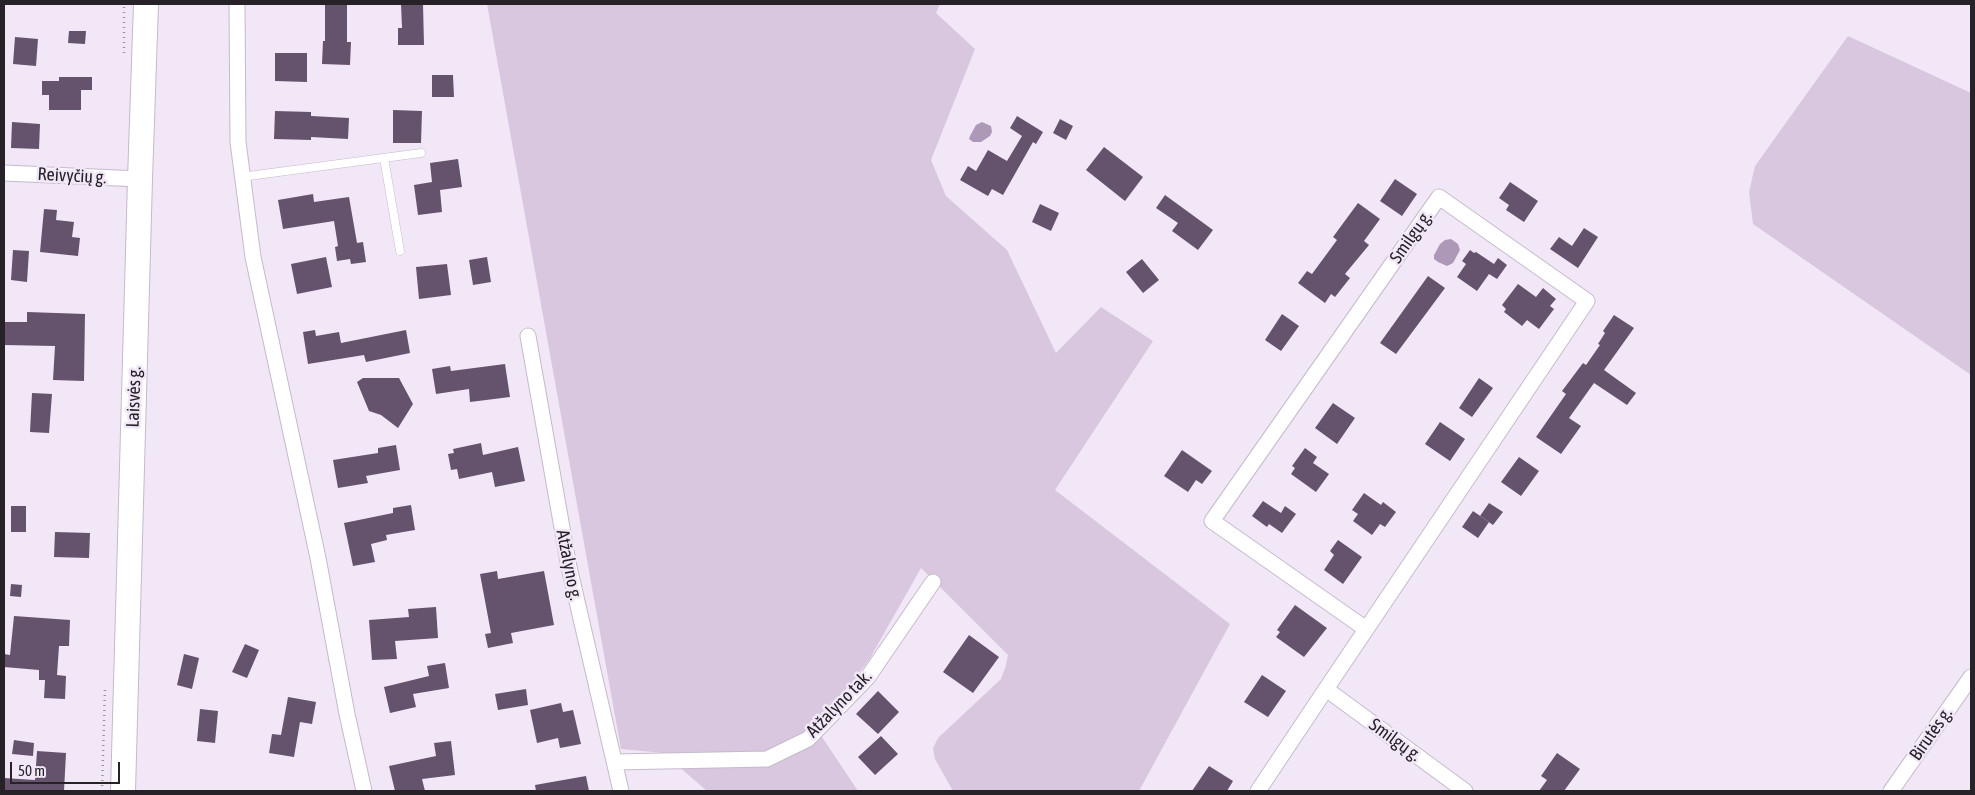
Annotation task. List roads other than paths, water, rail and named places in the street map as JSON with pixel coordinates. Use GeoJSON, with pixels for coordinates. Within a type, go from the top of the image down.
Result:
{"type":"FeatureCollection","features":[{"type":"Feature","properties":{"kind":"main road","name":"Laisvės g."},"geometry":{"type":"LineString","coordinates":[[123,791],[146,4]]}},
{"type":"Feature","properties":{"kind":"street"},"geometry":{"type":"LineString","coordinates":[[237,4],[238,142],[241,177],[254,256],[318,558],[347,714],[364,791]]}},
{"type":"Feature","properties":{"kind":"street","name":"Reivyčių g."},"geometry":{"type":"LineString","coordinates":[[4,173],[140,179]]}},
{"type":"Feature","properties":{"kind":"street","name":"Smilgų g."},"geometry":{"type":"LineString","coordinates":[[1258,791],[1587,301],[1439,197],[1212,521],[1366,630]]}},
{"type":"Feature","properties":{"kind":"street","name":"Atžalyno g."},"geometry":{"type":"LineString","coordinates":[[528,336],[569,567],[621,791]]}},
{"type":"Feature","properties":{"kind":"street","name":"Atžalyno tak."},"geometry":{"type":"LineString","coordinates":[[614,762],[767,759],[808,739],[868,677],[933,582]]}},
{"type":"Feature","properties":{"kind":"street","name":"Birutės g."},"geometry":{"type":"LineString","coordinates":[[1891,791],[1971,678]]}},
{"type":"Feature","properties":{"kind":"street","name":"Smilgų g."},"geometry":{"type":"LineString","coordinates":[[1326,689],[1465,791]]}},
{"type":"Feature","properties":{"kind":"lane"},"geometry":{"type":"LineString","coordinates":[[241,177],[421,153]]}},
{"type":"Feature","properties":{"kind":"lane"},"geometry":{"type":"LineString","coordinates":[[384,158],[400,251]]}}]}
